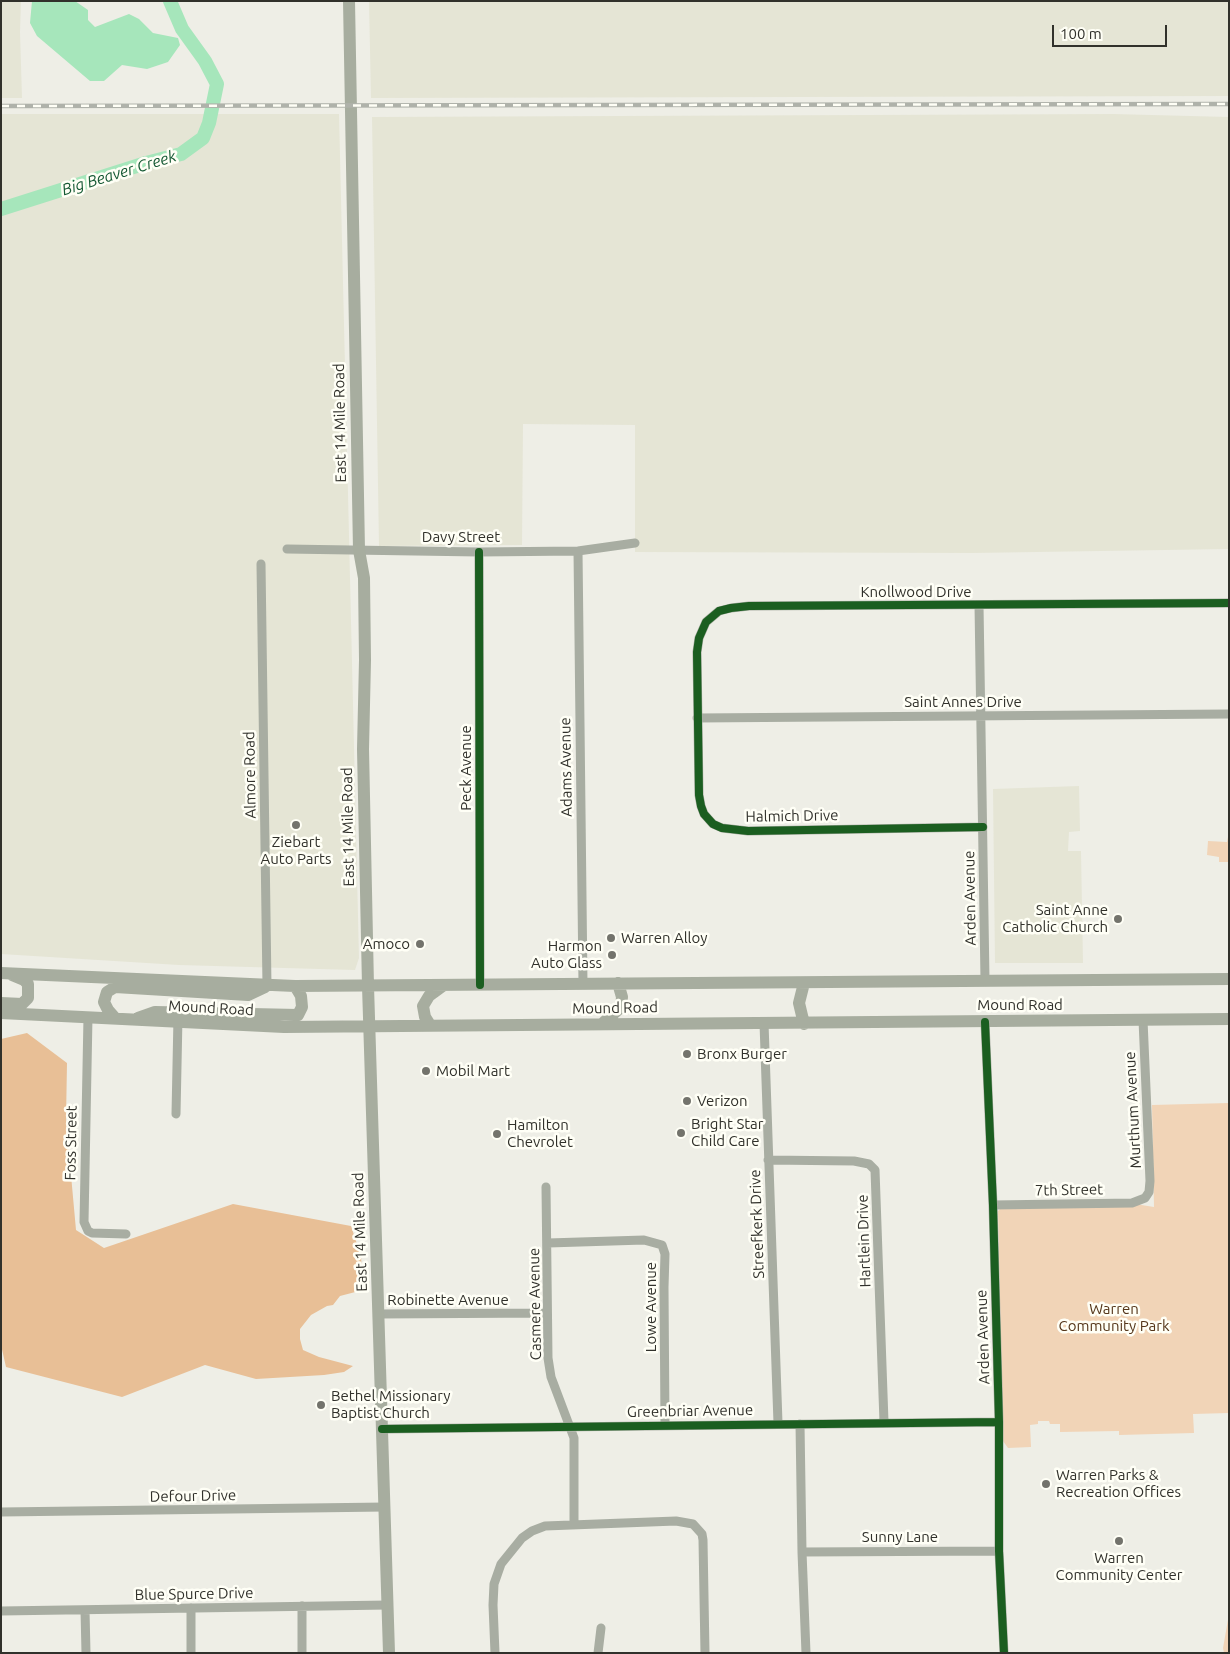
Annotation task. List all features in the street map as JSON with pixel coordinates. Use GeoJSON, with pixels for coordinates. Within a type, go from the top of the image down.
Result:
{"type":"FeatureCollection","features":[{"type":"Feature","properties":{"kind":"main road","name":"East 14 Mile Road"},"geometry":{"type":"LineString","coordinates":[[348,1],[359,550],[364,578],[363,749],[368,986],[389,1653]]}},
{"type":"Feature","properties":{"kind":"main road","name":"Mound Road"},"geometry":{"type":"LineString","coordinates":[[5,973],[267,986],[1229,979]]}},
{"type":"Feature","properties":{"kind":"main road"},"geometry":{"type":"LineString","coordinates":[[1,1003],[22,1004],[28,998],[30,991],[28,984],[24,980],[5,973]]}},
{"type":"Feature","properties":{"kind":"main road"},"geometry":{"type":"LineString","coordinates":[[804,983],[799,1003],[804,1024]]}},
{"type":"Feature","properties":{"kind":"main road"},"geometry":{"type":"LineString","coordinates":[[602,1024],[621,1007],[622,997],[618,984]]}},
{"type":"Feature","properties":{"kind":"main road"},"geometry":{"type":"LineString","coordinates":[[430,1026],[423,1012],[425,1000],[444,985]]}},
{"type":"Feature","properties":{"kind":"main road"},"geometry":{"type":"LineString","coordinates":[[115,1018],[104,1002],[107,992],[115,988],[248,995],[267,986]]}},
{"type":"Feature","properties":{"kind":"main road"},"geometry":{"type":"LineString","coordinates":[[178,1018],[298,1015],[302,1007],[301,996],[295,986]]}},
{"type":"Feature","properties":{"kind":"main road","name":"Mound Road"},"geometry":{"type":"LineString","coordinates":[[1,1013],[88,1016],[132,1020],[178,1018],[284,1027],[1229,1019]]}},
{"type":"Feature","properties":{"kind":"street","name":"Davy Street"},"geometry":{"type":"LineString","coordinates":[[287,549],[479,552],[578,551],[635,542]]}},
{"type":"Feature","properties":{"kind":"street","name":"Adams Avenue"},"geometry":{"type":"LineString","coordinates":[[578,551],[583,984]]}},
{"type":"Feature","properties":{"kind":"street","name":"Peck Avenue"},"geometry":{"type":"LineString","coordinates":[[479,552],[480,985]]}},
{"type":"Feature","properties":{"kind":"street","name":"Almore Road"},"geometry":{"type":"LineString","coordinates":[[261,564],[267,986]]}},
{"type":"Feature","properties":{"kind":"street","name":"Knollwood Drive"},"geometry":{"type":"LineString","coordinates":[[697,718],[697,652],[699,638],[706,622],[719,611],[731,608],[749,606],[1229,603]]}},
{"type":"Feature","properties":{"kind":"street","name":"Arden Avenue"},"geometry":{"type":"LineString","coordinates":[[979,605],[986,980]]}},
{"type":"Feature","properties":{"kind":"street","name":"Saint Annes Drive"},"geometry":{"type":"LineString","coordinates":[[697,718],[1229,714]]}},
{"type":"Feature","properties":{"kind":"street","name":"Halmich Drive"},"geometry":{"type":"LineString","coordinates":[[697,718],[701,806],[708,819],[722,828],[748,831],[983,827]]}},
{"type":"Feature","properties":{"kind":"street","name":"Foss Street"},"geometry":{"type":"LineString","coordinates":[[88,1016],[84,1222],[88,1231],[92,1233],[126,1234]]}},
{"type":"Feature","properties":{"kind":"street"},"geometry":{"type":"LineString","coordinates":[[176,1114],[178,1018]]}},
{"type":"Feature","properties":{"kind":"street","name":"Murthum Avenue"},"geometry":{"type":"LineString","coordinates":[[1143,1020],[1150,1181],[1149,1192],[1145,1198]]}},
{"type":"Feature","properties":{"kind":"street","name":"Arden Avenue"},"geometry":{"type":"LineString","coordinates":[[985,1022],[993,1205],[999,1422],[999,1551],[1004,1653]]}},
{"type":"Feature","properties":{"kind":"street","name":"Streefkerk Drive"},"geometry":{"type":"LineString","coordinates":[[764,1023],[778,1423]]}},
{"type":"Feature","properties":{"kind":"street","name":"Hartlein Drive"},"geometry":{"type":"LineString","coordinates":[[768,1160],[854,1161],[869,1164],[875,1170],[884,1422]]}},
{"type":"Feature","properties":{"kind":"street","name":"Casmere Avenue"},"geometry":{"type":"LineString","coordinates":[[546,1187],[548,1358],[551,1377],[574,1438],[574,1525]]}},
{"type":"Feature","properties":{"kind":"street","name":"7th Street"},"geometry":{"type":"LineString","coordinates":[[993,1205],[1132,1203],[1145,1198]]}},
{"type":"Feature","properties":{"kind":"street","name":"Lowe Avenue"},"geometry":{"type":"LineString","coordinates":[[548,1243],[644,1240],[662,1245],[665,1254],[665,1424]]}},
{"type":"Feature","properties":{"kind":"street","name":"Robinette Avenue"},"geometry":{"type":"LineString","coordinates":[[378,1314],[547,1313]]}},
{"type":"Feature","properties":{"kind":"street","name":"Greenbriar Avenue"},"geometry":{"type":"LineString","coordinates":[[382,1429],[665,1424],[999,1422]]}},
{"type":"Feature","properties":{"kind":"street"},"geometry":{"type":"LineString","coordinates":[[800,1424],[806,1653]]}},
{"type":"Feature","properties":{"kind":"street","name":"Defour Drive"},"geometry":{"type":"LineString","coordinates":[[1,1512],[384,1506]]}},
{"type":"Feature","properties":{"kind":"street"},"geometry":{"type":"LineString","coordinates":[[495,1653],[493,1592],[497,1574],[501,1564],[522,1538],[532,1531],[545,1526],[676,1521],[693,1524],[702,1534],[704,1547],[705,1653]]}},
{"type":"Feature","properties":{"kind":"street","name":"Sunny Lane"},"geometry":{"type":"LineString","coordinates":[[802,1552],[999,1551]]}},
{"type":"Feature","properties":{"kind":"street","name":"Blue Spurce Drive"},"geometry":{"type":"LineString","coordinates":[[1,1611],[388,1605]]}},
{"type":"Feature","properties":{"kind":"street"},"geometry":{"type":"LineString","coordinates":[[302,1606],[302,1653]]}},
{"type":"Feature","properties":{"kind":"street"},"geometry":{"type":"LineString","coordinates":[[191,1608],[191,1653]]}},
{"type":"Feature","properties":{"kind":"street"},"geometry":{"type":"LineString","coordinates":[[85,1610],[86,1653]]}},
{"type":"Feature","properties":{"kind":"street"},"geometry":{"type":"LineString","coordinates":[[598,1653],[601,1628]]}},
{"type":"Feature","properties":{"kind":"shaded area"},"geometry":{"type":"Polygon","coordinates":[[[1,1],[21,1],[22,98],[1,98],[1,1]]]}},
{"type":"Feature","properties":{"kind":"shaded area"},"geometry":{"type":"Polygon","coordinates":[[[32,1],[75,1],[88,10],[88,20],[95,27],[129,14],[139,19],[153,33],[178,38],[180,45],[168,62],[147,69],[122,65],[104,81],[90,81],[37,36],[30,23],[32,1]]]}},
{"type":"Feature","properties":{"kind":"shaded area"},"geometry":{"type":"Polygon","coordinates":[[[369,1],[1229,1],[1229,96],[371,98],[369,1]]]}},
{"type":"Feature","properties":{"kind":"shaded area"},"geometry":{"type":"Polygon","coordinates":[[[1,114],[339,114],[359,958],[355,970],[179,965],[1,954],[1,114]]]}},
{"type":"Feature","properties":{"kind":"shaded area"},"geometry":{"type":"Polygon","coordinates":[[[1113,114],[1229,117],[1229,549],[973,553],[635,552],[635,425],[523,424],[522,545],[379,546],[372,117],[1113,114]]]}},
{"type":"Feature","properties":{"kind":"shaded area"},"geometry":{"type":"Polygon","coordinates":[[[1079,786],[1080,831],[1069,832],[1068,851],[1081,851],[1083,963],[995,963],[993,789],[1079,786]]]}},
{"type":"Feature","properties":{"kind":"shaded area"},"geometry":{"type":"Polygon","coordinates":[[[27,1033],[67,1063],[66,1120],[76,1230],[104,1248],[233,1204],[351,1226],[361,1256],[363,1290],[340,1296],[333,1305],[327,1306],[311,1315],[300,1329],[300,1339],[303,1350],[319,1357],[353,1366],[344,1372],[324,1375],[256,1379],[205,1365],[122,1397],[6,1367],[1,1345],[1,1039],[27,1033]]]}},
{"type":"Feature","properties":{"kind":"green space"},"geometry":{"type":"Polygon","coordinates":[[[1228,837],[1229,862],[1219,862],[1219,857],[1207,855],[1208,841],[1227,842],[1228,837]]]}},
{"type":"Feature","properties":{"kind":"green space","name":"Warren Community Park"},"geometry":{"type":"Polygon","coordinates":[[[1229,1103],[1229,1413],[1193,1414],[1194,1433],[1119,1435],[1119,1431],[1060,1432],[1060,1424],[1038,1421],[1038,1424],[1030,1425],[1031,1447],[1008,1448],[1003,1441],[998,1211],[1000,1209],[1135,1204],[1154,1207],[1152,1105],[1229,1103]]]}},
{"type":"Feature","properties":{"kind":"green space"},"geometry":{"type":"Polygon","coordinates":[[[1229,1614],[1229,1653],[1224,1653],[1223,1648],[1229,1614]]]}},
{"type":"Feature","properties":{"kind":"waterway","name":"Big Beaver Creek"},"geometry":{"type":"LineString","coordinates":[[1,209],[146,163],[181,154],[203,138],[209,123],[217,84],[205,61],[182,29],[170,1]]}},
{"type":"Feature","properties":{"kind":"railway"},"geometry":{"type":"LineString","coordinates":[[1,106],[1229,104]]}},
{"type":"Feature","properties":{"kind":"cycle path"},"geometry":{"type":"LineString","coordinates":[[479,552],[480,985]]}},
{"type":"Feature","properties":{"kind":"cycle path"},"geometry":{"type":"LineString","coordinates":[[983,827],[748,831],[722,828],[713,824],[704,814],[699,795],[697,652],[699,638],[706,622],[719,611],[749,606],[1229,603]]}},
{"type":"Feature","properties":{"kind":"cycle path"},"geometry":{"type":"LineString","coordinates":[[985,1022],[993,1205],[999,1422],[999,1551],[1004,1653]]}},
{"type":"Feature","properties":{"kind":"cycle path"},"geometry":{"type":"LineString","coordinates":[[382,1429],[999,1422]]}},
{"type":"Feature","properties":{"kind":"place","name":"Ziebart Auto Parts"},"geometry":{"type":"Point","coordinates":[296,825]}},
{"type":"Feature","properties":{"kind":"place","name":"Saint Anne Catholic Church"},"geometry":{"type":"Point","coordinates":[1118,919]}},
{"type":"Feature","properties":{"kind":"place","name":"Warren Alloy"},"geometry":{"type":"Point","coordinates":[611,938]}},
{"type":"Feature","properties":{"kind":"place","name":"Amoco"},"geometry":{"type":"Point","coordinates":[420,944]}},
{"type":"Feature","properties":{"kind":"place","name":"Harmon Auto Glass"},"geometry":{"type":"Point","coordinates":[612,955]}},
{"type":"Feature","properties":{"kind":"place","name":"Bronx Burger"},"geometry":{"type":"Point","coordinates":[687,1054]}},
{"type":"Feature","properties":{"kind":"place","name":"Mobil Mart"},"geometry":{"type":"Point","coordinates":[426,1071]}},
{"type":"Feature","properties":{"kind":"place","name":"Verizon"},"geometry":{"type":"Point","coordinates":[687,1101]}},
{"type":"Feature","properties":{"kind":"place","name":"Bright Star Child Care"},"geometry":{"type":"Point","coordinates":[681,1133]}},
{"type":"Feature","properties":{"kind":"place","name":"Hamilton Chevrolet"},"geometry":{"type":"Point","coordinates":[497,1134]}},
{"type":"Feature","properties":{"kind":"place","name":"Bethel Missionary Baptist Church"},"geometry":{"type":"Point","coordinates":[321,1405]}},
{"type":"Feature","properties":{"kind":"place","name":"Warren Parks & Recreation Offices"},"geometry":{"type":"Point","coordinates":[1046,1484]}},
{"type":"Feature","properties":{"kind":"place","name":"Warren Community Center"},"geometry":{"type":"Point","coordinates":[1119,1541]}}]}
